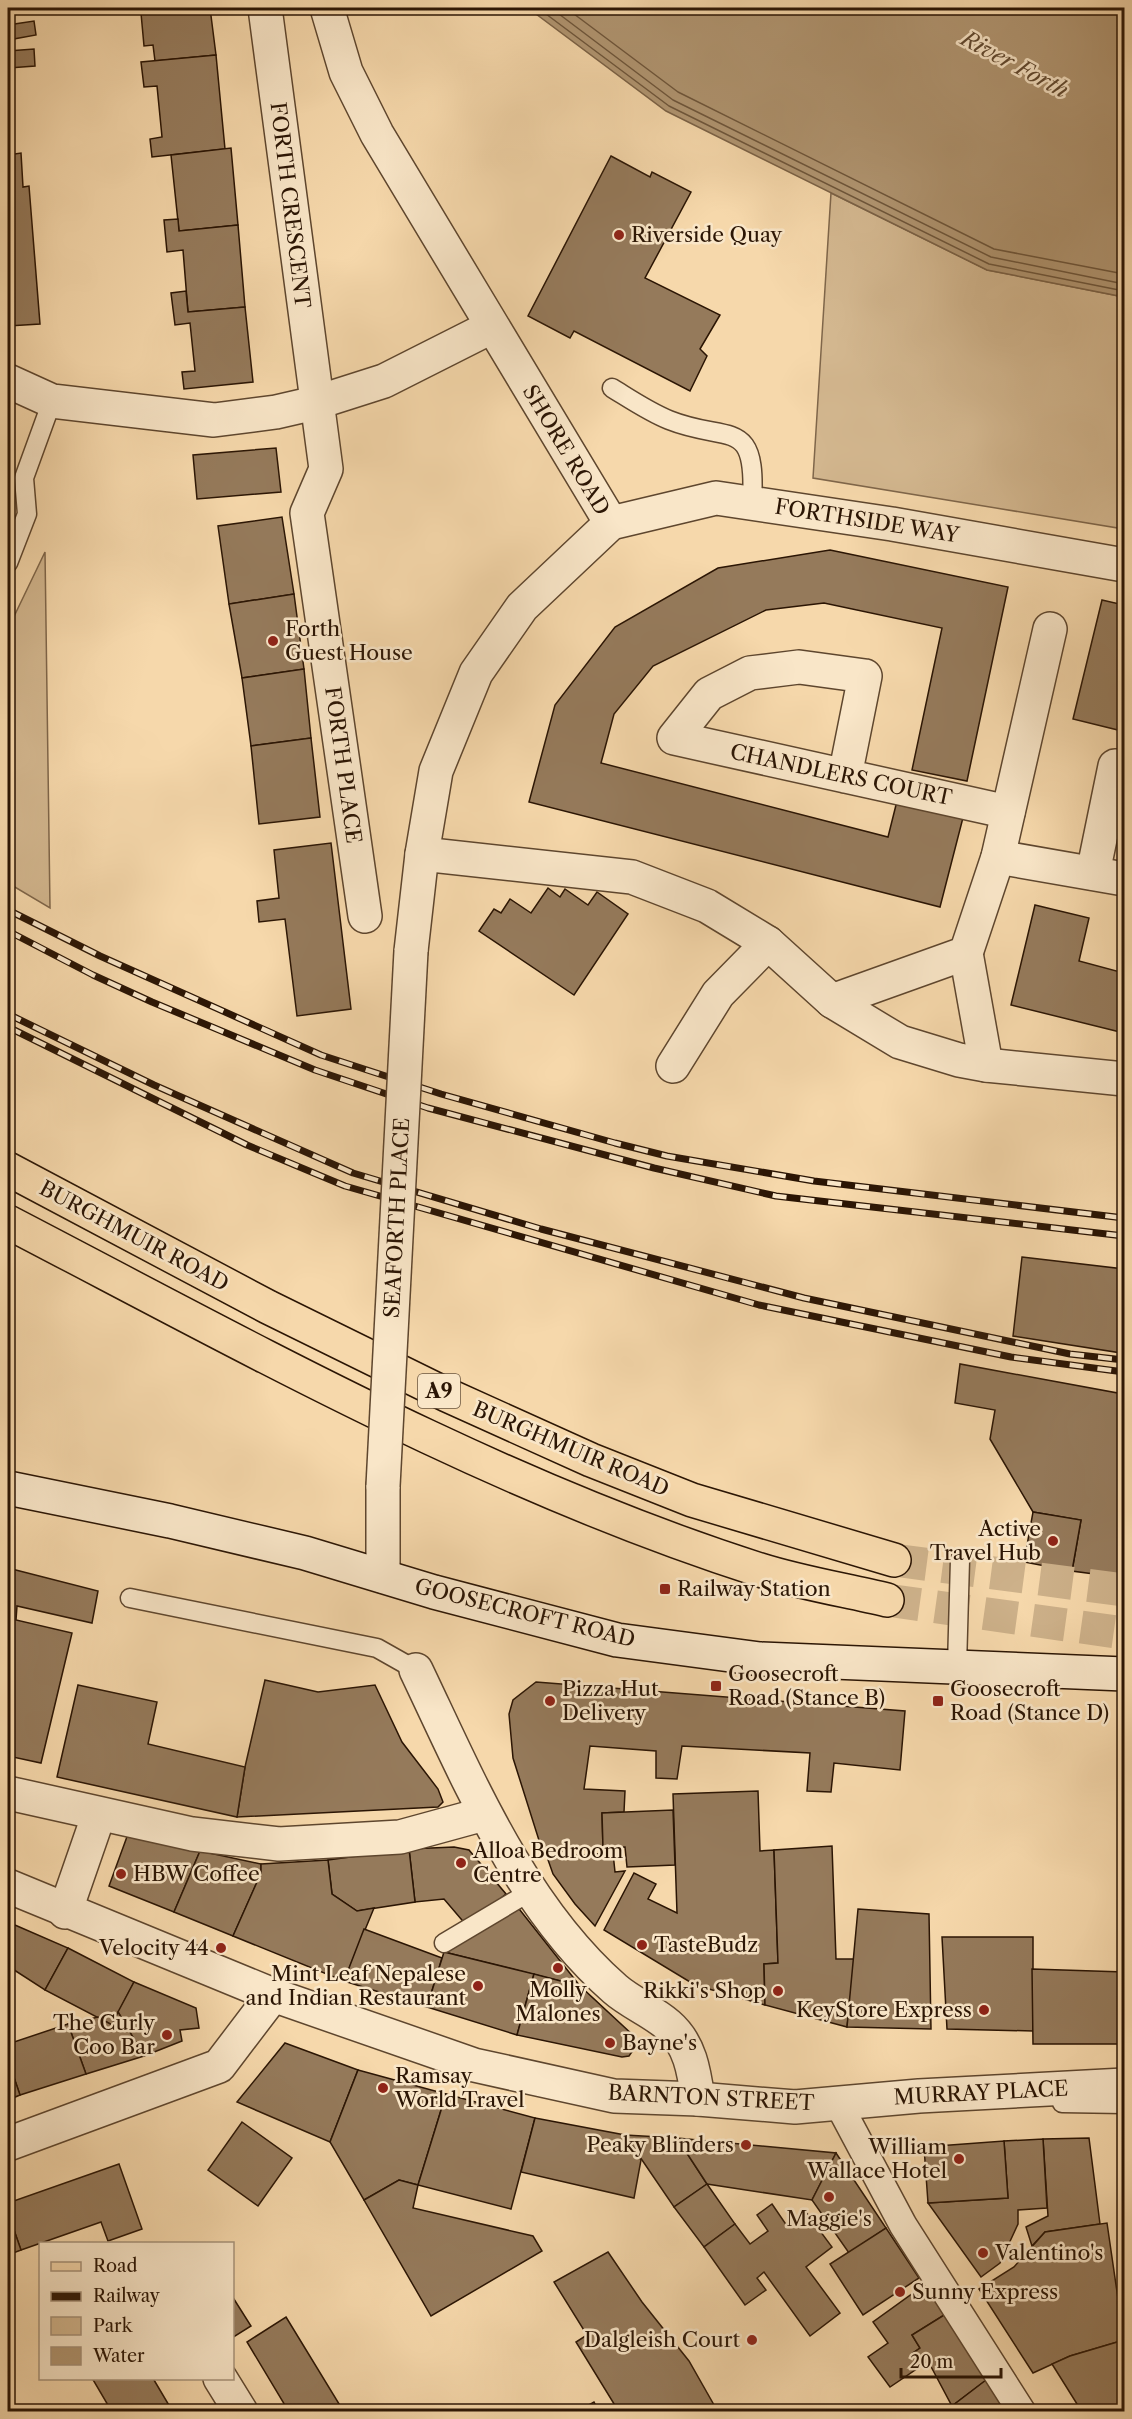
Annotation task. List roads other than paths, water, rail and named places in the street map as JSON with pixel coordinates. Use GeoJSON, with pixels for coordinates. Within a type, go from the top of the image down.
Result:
{"type":"FeatureCollection","features":[{"type":"Feature","properties":{"kind":"main road","name":"BURGHMUIR ROAD"},"geometry":{"type":"LineString","coordinates":[[8,1169],[279,1312],[447,1395],[591,1460],[692,1500],[894,1560]]}},
{"type":"Feature","properties":{"kind":"main road","name":"BURGHMUIR ROAD"},"geometry":{"type":"LineString","coordinates":[[8,1222],[253,1350],[423,1434],[603,1513],[761,1571],[886,1600]]}},
{"type":"Feature","properties":{"kind":"street","name":"FORTH CRESCENT"},"geometry":{"type":"LineString","coordinates":[[265,8],[315,403]]}},
{"type":"Feature","properties":{"kind":"street","name":"SHORE ROAD"},"geometry":{"type":"LineString","coordinates":[[327,8],[346,72],[377,134],[611,523],[522,607],[476,673],[436,771],[422,854],[411,951]]}},
{"type":"Feature","properties":{"kind":"street"},"geometry":{"type":"LineString","coordinates":[[8,381],[52,401],[214,420],[276,412],[315,403],[384,381],[491,327]]}},
{"type":"Feature","properties":{"kind":"street","name":"FORTH PLACE"},"geometry":{"type":"LineString","coordinates":[[315,403],[326,469],[307,513],[365,916]]}},
{"type":"Feature","properties":{"kind":"street","name":"FORTHSIDE WAY"},"geometry":{"type":"LineString","coordinates":[[611,523],[716,498],[892,524],[1125,565]]}},
{"type":"Feature","properties":{"kind":"street"},"geometry":{"type":"LineString","coordinates":[[986,1065],[966,953],[998,857],[1050,629]]}},
{"type":"Feature","properties":{"kind":"street","name":"CHANDLERS COURT"},"geometry":{"type":"LineString","coordinates":[[845,776],[865,676],[799,667],[750,673],[709,694],[674,738],[845,776],[1008,812]]}},
{"type":"Feature","properties":{"kind":"street"},"geometry":{"type":"LineString","coordinates":[[998,857],[1109,876],[1115,766],[1125,767]]}},
{"type":"Feature","properties":{"kind":"street"},"geometry":{"type":"LineString","coordinates":[[422,854],[632,877],[707,906],[768,943],[832,1001],[900,1042],[959,1060],[986,1065],[1125,1079]]}},
{"type":"Feature","properties":{"kind":"street"},"geometry":{"type":"LineString","coordinates":[[673,1066],[718,994],[768,943]]}},
{"type":"Feature","properties":{"kind":"street","name":"SEAFORTH PLACE"},"geometry":{"type":"LineString","coordinates":[[383,1576],[383,1486],[411,951]]}},
{"type":"Feature","properties":{"kind":"street"},"geometry":{"type":"LineString","coordinates":[[832,1001],[966,953]]}},
{"type":"Feature","properties":{"kind":"street","name":"GOOSECROFT ROAD"},"geometry":{"type":"LineString","coordinates":[[8,1488],[170,1521],[305,1553],[434,1592],[617,1640],[760,1659],[1125,1674]]}},
{"type":"Feature","properties":{"kind":"street"},"geometry":{"type":"LineString","coordinates":[[416,1670],[484,1814],[557,1928],[615,1989],[669,2025],[685,2046],[693,2070],[698,2098]]}},
{"type":"Feature","properties":{"kind":"street"},"geometry":{"type":"LineString","coordinates":[[8,1793],[192,1834],[279,1844],[400,1837],[484,1814]]}},
{"type":"Feature","properties":{"kind":"street"},"geometry":{"type":"LineString","coordinates":[[65,1912],[99,1814]]}},
{"type":"Feature","properties":{"kind":"street","name":"BARNTON STREET"},"geometry":{"type":"LineString","coordinates":[[8,1886],[65,1912],[273,1995],[474,2065],[615,2096],[698,2098],[795,2107],[838,2103]]}},
{"type":"Feature","properties":{"kind":"street"},"geometry":{"type":"LineString","coordinates":[[8,2144],[219,2066],[273,1995]]}},
{"type":"Feature","properties":{"kind":"street","name":"MURRAY PLACE"},"geometry":{"type":"LineString","coordinates":[[838,2103],[919,2096],[1125,2085]]}},
{"type":"Feature","properties":{"kind":"street"},"geometry":{"type":"LineString","coordinates":[[838,2103],[903,2225],[1022,2412]]}},
{"type":"Feature","properties":{"kind":"street"},"geometry":{"type":"LineString","coordinates":[[221,2380],[241,2412]]}},
{"type":"Feature","properties":{"kind":"lane"},"geometry":{"type":"LineString","coordinates":[[612,388],[670,420],[728,433],[742,443],[751,456],[754,470],[752,503]]}},
{"type":"Feature","properties":{"kind":"lane"},"geometry":{"type":"LineString","coordinates":[[8,563],[27,514],[24,478],[52,401]]}},
{"type":"Feature","properties":{"kind":"lane"},"geometry":{"type":"LineString","coordinates":[[957,1666],[960,1560]]}},
{"type":"Feature","properties":{"kind":"lane"},"geometry":{"type":"LineString","coordinates":[[130,1598],[376,1648],[416,1670]]}},
{"type":"Feature","properties":{"kind":"lane"},"geometry":{"type":"LineString","coordinates":[[444,1943],[533,1890]]}},
{"type":"Feature","properties":{"kind":"lane"},"geometry":{"type":"LineString","coordinates":[[919,2096],[1125,2104]]}},
{"type":"Feature","properties":{"kind":"water","name":"River Forth"},"geometry":{"type":"Polygon","coordinates":[[[528,8],[1124,8],[1124,297],[987,270],[666,111],[528,8]]]}},
{"type":"Feature","properties":{"kind":"tunnel"},"geometry":{"type":"LineString","coordinates":[[894,1560],[1124,1590]]}},
{"type":"Feature","properties":{"kind":"tunnel"},"geometry":{"type":"LineString","coordinates":[[887,1600],[1124,1633]]}},
{"type":"Feature","properties":{"kind":"railway"},"geometry":{"type":"LineString","coordinates":[[8,910],[100,956],[321,1055],[441,1094],[615,1143],[667,1156],[814,1181],[1124,1218]]}},
{"type":"Feature","properties":{"kind":"railway"},"geometry":{"type":"LineString","coordinates":[[8,931],[93,975],[152,1002],[315,1070],[428,1108],[654,1168],[776,1196],[1124,1236]]}},
{"type":"Feature","properties":{"kind":"railway"},"geometry":{"type":"LineString","coordinates":[[8,1014],[154,1085],[353,1173],[541,1229],[804,1298],[1070,1354],[1124,1360]]}},
{"type":"Feature","properties":{"kind":"railway"},"geometry":{"type":"LineString","coordinates":[[8,1027],[247,1145],[345,1186],[759,1305],[1011,1357],[1124,1372]]}},
{"type":"Feature","properties":{"kind":"place","name":"Riverside Quay"},"geometry":{"type":"Point","coordinates":[619,235]}},
{"type":"Feature","properties":{"kind":"place","name":"Forth Guest House"},"geometry":{"type":"Point","coordinates":[273,641]}},
{"type":"Feature","properties":{"kind":"place","name":"Active Travel Hub"},"geometry":{"type":"Point","coordinates":[1053,1541]}},
{"type":"Feature","properties":{"kind":"place","name":"Railway Station"},"geometry":{"type":"Point","coordinates":[665,1589]}},
{"type":"Feature","properties":{"kind":"place","name":"Goosecroft Road (Stance B)"},"geometry":{"type":"Point","coordinates":[716,1686]}},
{"type":"Feature","properties":{"kind":"place","name":"Pizza Hut Delivery"},"geometry":{"type":"Point","coordinates":[550,1701]}},
{"type":"Feature","properties":{"kind":"place","name":"Goosecroft Road (Stance D)"},"geometry":{"type":"Point","coordinates":[938,1701]}},
{"type":"Feature","properties":{"kind":"place","name":"Alloa Bedroom Centre"},"geometry":{"type":"Point","coordinates":[461,1863]}},
{"type":"Feature","properties":{"kind":"place","name":"HBW Coffee"},"geometry":{"type":"Point","coordinates":[121,1874]}},
{"type":"Feature","properties":{"kind":"place","name":"TasteBudz"},"geometry":{"type":"Point","coordinates":[642,1945]}},
{"type":"Feature","properties":{"kind":"place","name":"Velocity 44"},"geometry":{"type":"Point","coordinates":[221,1948]}},
{"type":"Feature","properties":{"kind":"place","name":"Molly Malones"},"geometry":{"type":"Point","coordinates":[558,1968]}},
{"type":"Feature","properties":{"kind":"place","name":"Mint Leaf Nepalese and Indian Restaurant"},"geometry":{"type":"Point","coordinates":[478,1986]}},
{"type":"Feature","properties":{"kind":"place","name":"Rikki's Shop"},"geometry":{"type":"Point","coordinates":[778,1991]}},
{"type":"Feature","properties":{"kind":"place","name":"KeyStore Express"},"geometry":{"type":"Point","coordinates":[984,2010]}},
{"type":"Feature","properties":{"kind":"place","name":"The Curly Coo Bar"},"geometry":{"type":"Point","coordinates":[167,2035]}},
{"type":"Feature","properties":{"kind":"place","name":"Bayne's"},"geometry":{"type":"Point","coordinates":[610,2043]}},
{"type":"Feature","properties":{"kind":"place","name":"Ramsay World Travel"},"geometry":{"type":"Point","coordinates":[383,2088]}},
{"type":"Feature","properties":{"kind":"place","name":"Peaky Blinders"},"geometry":{"type":"Point","coordinates":[746,2145]}},
{"type":"Feature","properties":{"kind":"place","name":"William Wallace Hotel"},"geometry":{"type":"Point","coordinates":[959,2159]}},
{"type":"Feature","properties":{"kind":"place","name":"Maggie's"},"geometry":{"type":"Point","coordinates":[829,2197]}},
{"type":"Feature","properties":{"kind":"place","name":"Valentino's"},"geometry":{"type":"Point","coordinates":[983,2253]}},
{"type":"Feature","properties":{"kind":"place","name":"Sunny Express"},"geometry":{"type":"Point","coordinates":[900,2292]}},
{"type":"Feature","properties":{"kind":"place","name":"Dalgleish Court"},"geometry":{"type":"Point","coordinates":[752,2340]}}]}
